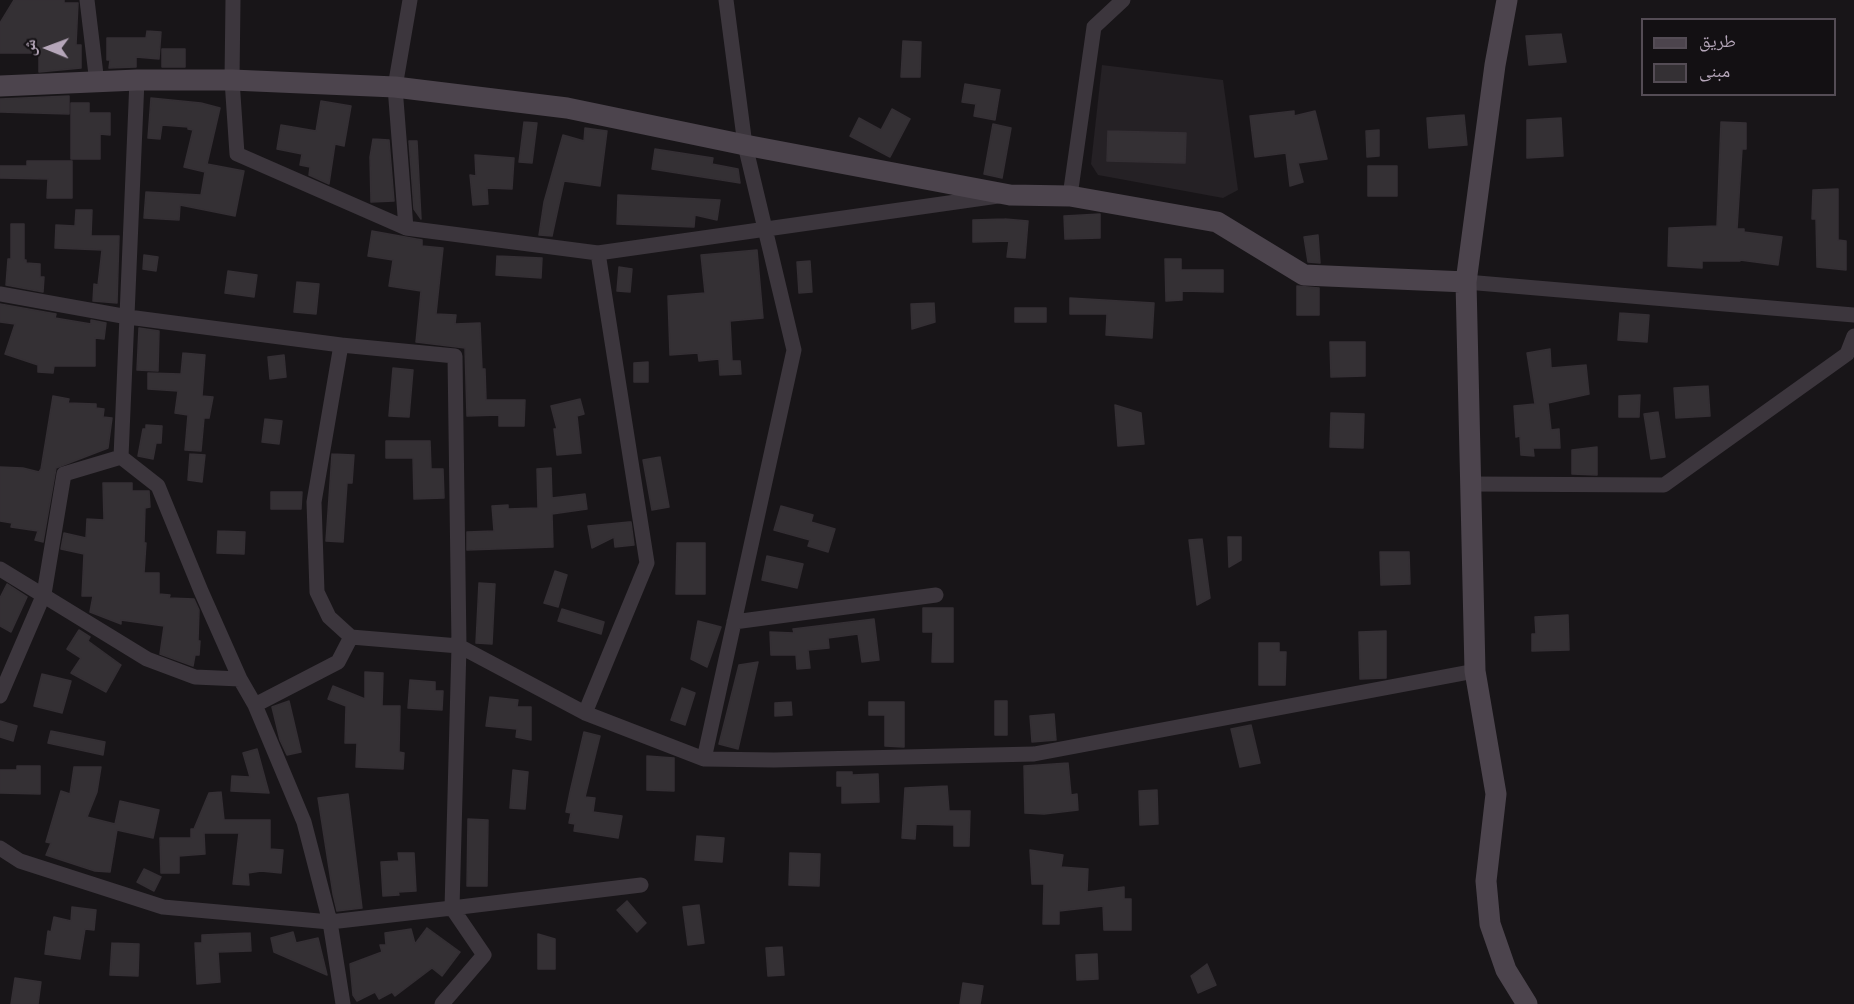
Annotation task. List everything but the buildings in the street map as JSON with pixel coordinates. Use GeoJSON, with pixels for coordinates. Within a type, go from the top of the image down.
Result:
{"type":"FeatureCollection","features":[{"type":"Feature","properties":{"kind":"street"},"geometry":{"type":"LineString","coordinates":[[87,0],[97,83]]}},
{"type":"Feature","properties":{"kind":"street"},"geometry":{"type":"LineString","coordinates":[[233,0],[232,80],[237,154],[406,228],[598,253],[1010,195],[1070,196],[1217,222],[1304,275],[1466,282],[1854,315]]}},
{"type":"Feature","properties":{"kind":"street"},"geometry":{"type":"LineString","coordinates":[[406,228],[394,87],[410,0]]}},
{"type":"Feature","properties":{"kind":"street"},"geometry":{"type":"LineString","coordinates":[[704,759],[794,350],[745,145],[726,0]]}},
{"type":"Feature","properties":{"kind":"street"},"geometry":{"type":"LineString","coordinates":[[1070,196],[1094,27],[1123,0]]}},
{"type":"Feature","properties":{"kind":"street"},"geometry":{"type":"LineString","coordinates":[[1507,0],[1495,65],[1466,282],[1470,484],[1475,671],[1496,794],[1486,881],[1490,924],[1506,970],[1527,1004]]}},
{"type":"Feature","properties":{"kind":"street"},"geometry":{"type":"LineString","coordinates":[[121,457],[137,80]]}},
{"type":"Feature","properties":{"kind":"street"},"geometry":{"type":"LineString","coordinates":[[0,86],[137,80],[232,80],[394,87],[567,108],[745,145],[1010,195]]}},
{"type":"Feature","properties":{"kind":"street"},"geometry":{"type":"LineString","coordinates":[[585,713],[647,563],[598,253]]}},
{"type":"Feature","properties":{"kind":"street"},"geometry":{"type":"LineString","coordinates":[[0,294],[128,317],[341,345],[455,356],[459,646],[452,908],[484,955],[442,1004]]}},
{"type":"Feature","properties":{"kind":"street"},"geometry":{"type":"LineString","coordinates":[[1470,484],[1664,486],[1847,354],[1854,336]]}},
{"type":"Feature","properties":{"kind":"street"},"geometry":{"type":"LineString","coordinates":[[341,345],[314,502],[317,592],[329,617],[351,637],[459,646],[585,713],[704,759],[786,760],[1034,754],[1475,671]]}},
{"type":"Feature","properties":{"kind":"street"},"geometry":{"type":"LineString","coordinates":[[0,696],[44,594],[64,474],[121,457]]}},
{"type":"Feature","properties":{"kind":"street"},"geometry":{"type":"LineString","coordinates":[[121,457],[158,486],[304,822],[330,922],[343,1004]]}},
{"type":"Feature","properties":{"kind":"street"},"geometry":{"type":"LineString","coordinates":[[0,569],[147,659],[195,677],[240,679]]}},
{"type":"Feature","properties":{"kind":"street"},"geometry":{"type":"LineString","coordinates":[[734,622],[936,595]]}},
{"type":"Feature","properties":{"kind":"street"},"geometry":{"type":"LineString","coordinates":[[255,705],[338,662],[351,637]]}},
{"type":"Feature","properties":{"kind":"street"},"geometry":{"type":"LineString","coordinates":[[0,848],[21,861],[163,907],[330,922],[641,885]]}},
{"type":"Feature","properties":{"kind":"shaded area"},"geometry":{"type":"Polygon","coordinates":[[[1102,65],[1223,80],[1238,190],[1223,198],[1098,175],[1091,164],[1102,65]]]}}]}
